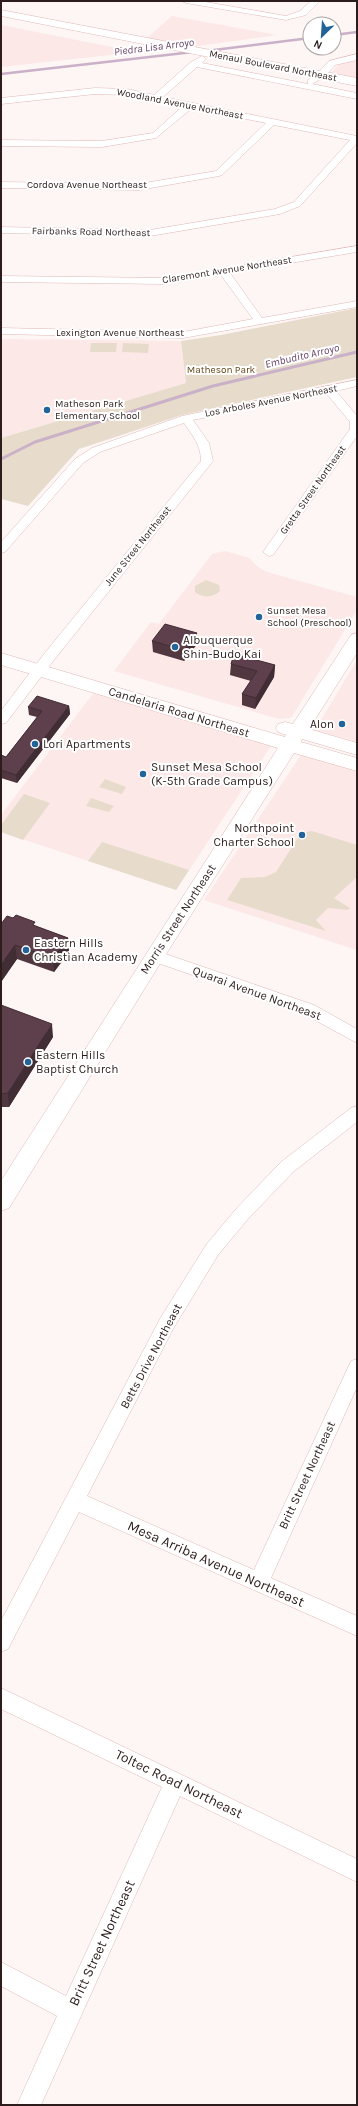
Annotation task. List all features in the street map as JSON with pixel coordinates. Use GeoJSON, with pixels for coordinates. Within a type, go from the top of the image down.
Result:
{"type":"FeatureCollection","features":[{"type":"Feature","properties":{"kind":"main road","name":"Menaul Boulevard Northeast"},"geometry":{"type":"LineString","coordinates":[[1,13],[196,57],[316,78],[357,82]]}},
{"type":"Feature","properties":{"kind":"main road","name":"Menaul Boulevard Northeast"},"geometry":{"type":"LineString","coordinates":[[1,22],[160,53],[196,57]]}},
{"type":"Feature","properties":{"kind":"main road","name":"Menaul Boulevard Northeast"},"geometry":{"type":"LineString","coordinates":[[316,78],[357,91]]}},
{"type":"Feature","properties":{"kind":"main road","name":"Morris Street Northeast"},"geometry":{"type":"LineString","coordinates":[[4,1189],[357,639]]}},
{"type":"Feature","properties":{"kind":"main road","name":"Candelaria Road Northeast"},"geometry":{"type":"LineString","coordinates":[[1,643],[44,664],[294,738],[357,749]]}},
{"type":"Feature","properties":{"kind":"main road","name":"Candelaria Road Northeast"},"geometry":{"type":"LineString","coordinates":[[1,659],[44,664]]}},
{"type":"Feature","properties":{"kind":"main road","name":"Candelaria Road Northeast"},"geometry":{"type":"LineString","coordinates":[[294,738],[357,765]]}},
{"type":"Feature","properties":{"kind":"street"},"geometry":{"type":"LineString","coordinates":[[186,1],[286,18],[296,18],[316,1]]}},
{"type":"Feature","properties":{"kind":"street"},"geometry":{"type":"LineString","coordinates":[[156,98],[196,57],[357,96]]}},
{"type":"Feature","properties":{"kind":"street"},"geometry":{"type":"LineString","coordinates":[[316,78],[332,62],[357,57]]}},
{"type":"Feature","properties":{"kind":"street","name":"Woodland Avenue Northeast"},"geometry":{"type":"LineString","coordinates":[[1,101],[109,90],[156,98],[356,139]]}},
{"type":"Feature","properties":{"kind":"street"},"geometry":{"type":"LineString","coordinates":[[1,143],[102,144],[156,135],[190,105]]}},
{"type":"Feature","properties":{"kind":"street","name":"Cordova Avenue Northeast"},"geometry":{"type":"LineString","coordinates":[[1,185],[139,187],[219,174],[272,122]]}},
{"type":"Feature","properties":{"kind":"street","name":"Fairbanks Road Northeast"},"geometry":{"type":"LineString","coordinates":[[1,230],[150,234],[277,212],[297,204],[356,139]]}},
{"type":"Feature","properties":{"kind":"street","name":"Claremont Avenue Northeast"},"geometry":{"type":"LineString","coordinates":[[1,279],[165,281],[357,249]]}},
{"type":"Feature","properties":{"kind":"street"},"geometry":{"type":"LineString","coordinates":[[223,271],[259,321]]}},
{"type":"Feature","properties":{"kind":"street","name":"Lexington Avenue Northeast"},"geometry":{"type":"LineString","coordinates":[[1,331],[183,335],[357,304]]}},
{"type":"Feature","properties":{"kind":"street","name":"Los Arboles Avenue Northeast"},"geometry":{"type":"LineString","coordinates":[[1,550],[79,461],[96,450],[186,418],[357,383]]}},
{"type":"Feature","properties":{"kind":"street","name":"Gretta Street Northeast"},"geometry":{"type":"LineString","coordinates":[[269,552],[356,429],[356,422],[329,389]]}},
{"type":"Feature","properties":{"kind":"street","name":"June Street Northeast"},"geometry":{"type":"LineString","coordinates":[[1,720],[207,460],[208,452],[204,444],[186,418]]}},
{"type":"Feature","properties":{"kind":"street","name":"Quarai Avenue Northeast"},"geometry":{"type":"LineString","coordinates":[[154,956],[308,1009],[357,1037]]}},
{"type":"Feature","properties":{"kind":"street","name":"Betts Drive Northeast"},"geometry":{"type":"LineString","coordinates":[[1,1642],[76,1501],[167,1323],[212,1250],[242,1214],[287,1167],[357,1113]]}},
{"type":"Feature","properties":{"kind":"street","name":"Britt Street Northeast"},"geometry":{"type":"LineString","coordinates":[[258,1583],[357,1367]]}},
{"type":"Feature","properties":{"kind":"street","name":"Mesa Arriba Avenue Northeast"},"geometry":{"type":"LineString","coordinates":[[76,1501],[357,1626]]}},
{"type":"Feature","properties":{"kind":"street","name":"Toltec Road Northeast"},"geometry":{"type":"LineString","coordinates":[[1,1698],[357,1871]]}},
{"type":"Feature","properties":{"kind":"street","name":"Britt Street Northeast"},"geometry":{"type":"LineString","coordinates":[[29,2105],[175,1782]]}},
{"type":"Feature","properties":{"kind":"street"},"geometry":{"type":"LineString","coordinates":[[1,1973],[71,2011]]}},
{"type":"Feature","properties":{"kind":"shaded area"},"geometry":{"type":"Polygon","coordinates":[[[172,16],[277,35],[190,47],[146,39],[172,16]]]}},
{"type":"Feature","properties":{"kind":"shaded area"},"geometry":{"type":"Polygon","coordinates":[[[1,25],[127,50],[119,54],[1,67],[1,25]]]}},
{"type":"Feature","properties":{"kind":"shaded area"},"geometry":{"type":"Polygon","coordinates":[[[357,61],[357,79],[330,74],[340,63],[357,61]]]}},
{"type":"Feature","properties":{"kind":"shaded area","name":"Matheson Park Elementary School"},"geometry":{"type":"Polygon","coordinates":[[[1,339],[181,341],[186,383],[1,438],[1,339]]]}},
{"type":"Feature","properties":{"kind":"shaded area"},"geometry":{"type":"Polygon","coordinates":[[[225,551],[249,558],[258,567],[267,572],[357,597],[357,610],[291,718],[279,719],[114,671],[151,622],[159,624],[212,554],[225,551]]]}},
{"type":"Feature","properties":{"kind":"shaded area"},"geometry":{"type":"Polygon","coordinates":[[[357,660],[357,742],[315,730],[357,660]]]}},
{"type":"Feature","properties":{"kind":"shaded area","name":"Sunset Mesa School (K-5th Grade Campus)"},"geometry":{"type":"Polygon","coordinates":[[[95,691],[273,743],[176,890],[1,832],[1,815],[95,691]]]}},
{"type":"Feature","properties":{"kind":"shaded area","name":"Northpoint Charter School"},"geometry":{"type":"Polygon","coordinates":[[[301,755],[357,771],[357,950],[204,900],[301,755]]]}},
{"type":"Feature","properties":{"kind":"green space","name":"Matheson Park"},"geometry":{"type":"Polygon","coordinates":[[[357,308],[357,377],[182,415],[79,449],[28,506],[1,499],[1,438],[186,383],[181,341],[221,335],[357,308]]]}},
{"type":"Feature","properties":{"kind":"green space"},"geometry":{"type":"Polygon","coordinates":[[[91,343],[117,343],[116,352],[90,352],[91,343]]]}},
{"type":"Feature","properties":{"kind":"green space"},"geometry":{"type":"Polygon","coordinates":[[[123,343],[149,344],[148,353],[122,352],[123,343]]]}},
{"type":"Feature","properties":{"kind":"green space"},"geometry":{"type":"Polygon","coordinates":[[[206,580],[219,585],[220,591],[211,596],[204,596],[195,592],[195,586],[206,580]]]}},
{"type":"Feature","properties":{"kind":"green space"},"geometry":{"type":"Polygon","coordinates":[[[105,779],[126,787],[122,794],[99,787],[105,779]]]}},
{"type":"Feature","properties":{"kind":"green space"},"geometry":{"type":"Polygon","coordinates":[[[24,794],[50,803],[23,840],[1,832],[1,825],[24,794]]]}},
{"type":"Feature","properties":{"kind":"green space"},"geometry":{"type":"Polygon","coordinates":[[[91,798],[114,806],[109,812],[86,806],[91,798]]]}},
{"type":"Feature","properties":{"kind":"green space"},"geometry":{"type":"Polygon","coordinates":[[[312,831],[357,845],[357,877],[334,898],[350,908],[348,910],[328,908],[316,920],[326,931],[227,900],[241,878],[265,877],[276,872],[301,833],[312,831]]]}},
{"type":"Feature","properties":{"kind":"green space"},"geometry":{"type":"Polygon","coordinates":[[[102,842],[189,870],[176,890],[88,861],[102,842]]]}},
{"type":"Feature","properties":{"kind":"building"},"geometry":{"type":"Polygon","coordinates":[[[165,624],[197,633],[184,650],[152,641],[165,624]]]}},
{"type":"Feature","properties":{"kind":"building"},"geometry":{"type":"Polygon","coordinates":[[[234,654],[275,665],[256,698],[242,694],[257,671],[231,664],[234,654]]]}},
{"type":"Feature","properties":{"kind":"building","name":"Lori Apartments"},"geometry":{"type":"Polygon","coordinates":[[[37,696],[69,706],[16,775],[1,770],[1,755],[6,757],[42,711],[28,707],[37,696]]]}},
{"type":"Feature","properties":{"kind":"building"},"geometry":{"type":"Polygon","coordinates":[[[16,915],[35,922],[33,925],[68,938],[53,958],[15,945],[1,965],[1,924],[7,916],[13,918],[16,915]]]}},
{"type":"Feature","properties":{"kind":"building","name":"Eastern Hills Baptist Church"},"geometry":{"type":"Polygon","coordinates":[[[1,1005],[52,1024],[8,1093],[1,1094],[1,1005]]]}},
{"type":"Feature","properties":{"kind":"waterway","name":"Piedra Lisa Arroyo"},"geometry":{"type":"LineString","coordinates":[[342,34],[357,32]]}},
{"type":"Feature","properties":{"kind":"waterway","name":"Piedra Lisa Arroyo"},"geometry":{"type":"LineString","coordinates":[[206,51],[302,39]]}},
{"type":"Feature","properties":{"kind":"waterway","name":"Piedra Lisa Arroyo"},"geometry":{"type":"LineString","coordinates":[[1,74],[193,52]]}},
{"type":"Feature","properties":{"kind":"waterway","name":"Embudito Arroyo"},"geometry":{"type":"LineString","coordinates":[[1,459],[35,442],[213,386],[357,352]]}},
{"type":"Feature","properties":{"kind":"place","name":"Matheson Park Elementary School"},"geometry":{"type":"Point","coordinates":[47,410]}},
{"type":"Feature","properties":{"kind":"place","name":"Sunset Mesa School (Preschool)"},"geometry":{"type":"Point","coordinates":[259,617]}},
{"type":"Feature","properties":{"kind":"place","name":"Albuquerque Shin-Budo Kai"},"geometry":{"type":"Point","coordinates":[175,647]}},
{"type":"Feature","properties":{"kind":"place","name":"Alon"},"geometry":{"type":"Point","coordinates":[342,724]}},
{"type":"Feature","properties":{"kind":"place","name":"Lori Apartments"},"geometry":{"type":"Point","coordinates":[35,744]}},
{"type":"Feature","properties":{"kind":"place","name":"Sunset Mesa School (K-5th Grade Campus)"},"geometry":{"type":"Point","coordinates":[143,774]}},
{"type":"Feature","properties":{"kind":"place","name":"Northpoint Charter School"},"geometry":{"type":"Point","coordinates":[302,835]}},
{"type":"Feature","properties":{"kind":"place","name":"Eastern Hills Christian Academy"},"geometry":{"type":"Point","coordinates":[26,950]}},
{"type":"Feature","properties":{"kind":"place","name":"Eastern Hills Baptist Church"},"geometry":{"type":"Point","coordinates":[28,1062]}}]}
